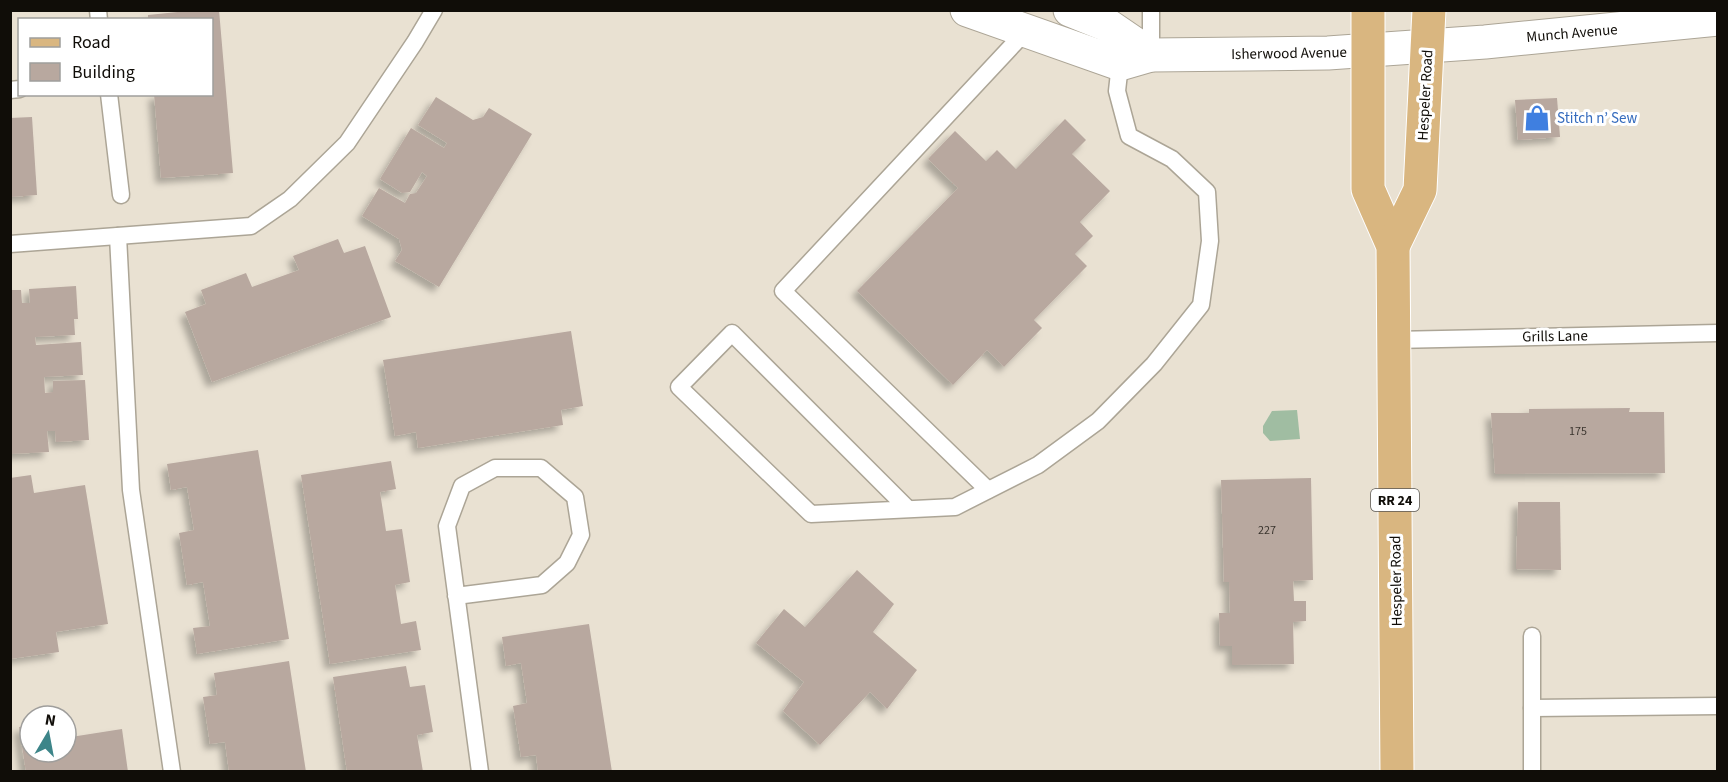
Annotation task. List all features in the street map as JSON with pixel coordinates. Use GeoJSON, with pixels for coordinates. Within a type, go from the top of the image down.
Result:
{"type":"FeatureCollection","features":[{"type":"Feature","properties":{"kind":"main road","name":"Hespeler Road"},"geometry":{"type":"LineString","coordinates":[[1368,10],[1368,189],[1393,246],[1397,771]]}},
{"type":"Feature","properties":{"kind":"main road","name":"Hespeler Road"},"geometry":{"type":"LineString","coordinates":[[1393,246],[1420,190],[1428,10]]}},
{"type":"Feature","properties":{"kind":"street"},"geometry":{"type":"LineString","coordinates":[[967,10],[1120,64]]}},
{"type":"Feature","properties":{"kind":"street"},"geometry":{"type":"LineString","coordinates":[[1070,10],[1107,25],[1151,55]]}},
{"type":"Feature","properties":{"kind":"street","name":"Munch Avenue"},"geometry":{"type":"LineString","coordinates":[[1427,46],[1718,19]]}},
{"type":"Feature","properties":{"kind":"street","name":"Isherwood Avenue"},"geometry":{"type":"LineString","coordinates":[[1120,64],[1151,55],[1368,50],[1427,46]]}},
{"type":"Feature","properties":{"kind":"lane"},"geometry":{"type":"LineString","coordinates":[[10,244],[251,226],[290,199],[347,143],[434,10]]}},
{"type":"Feature","properties":{"kind":"lane"},"geometry":{"type":"LineString","coordinates":[[1151,10],[1151,55]]}},
{"type":"Feature","properties":{"kind":"lane"},"geometry":{"type":"LineString","coordinates":[[988,490],[783,291],[1025,32]]}},
{"type":"Feature","properties":{"kind":"lane"},"geometry":{"type":"LineString","coordinates":[[908,509],[732,333],[678,387],[811,514],[955,507],[1038,465],[1098,421],[1154,364],[1201,305],[1210,241],[1207,192],[1172,159],[1129,136],[1117,91],[1120,64]]}},
{"type":"Feature","properties":{"kind":"lane"},"geometry":{"type":"LineString","coordinates":[[109,96],[121,195]]}},
{"type":"Feature","properties":{"kind":"lane"},"geometry":{"type":"LineString","coordinates":[[118,236],[131,490],[172,771]]}},
{"type":"Feature","properties":{"kind":"lane","name":"Grills Lane"},"geometry":{"type":"LineString","coordinates":[[1393,340],[1718,333]]}},
{"type":"Feature","properties":{"kind":"lane"},"geometry":{"type":"LineString","coordinates":[[456,596],[542,585],[567,563],[581,535],[575,497],[541,468],[495,468],[462,486],[447,526],[456,596],[480,771]]}},
{"type":"Feature","properties":{"kind":"lane"},"geometry":{"type":"LineString","coordinates":[[1532,636],[1532,771]]}},
{"type":"Feature","properties":{"kind":"lane"},"geometry":{"type":"LineString","coordinates":[[1532,708],[1718,706]]}},
{"type":"Feature","properties":{"kind":"green space"},"geometry":{"type":"Polygon","coordinates":[[[1297,410],[1300,439],[1270,441],[1263,433],[1263,426],[1272,411],[1297,410]]]}},
{"type":"Feature","properties":{"kind":"building"},"geometry":{"type":"Polygon","coordinates":[[[219,10],[233,173],[161,178],[154,96],[213,96],[213,18],[148,18],[148,15],[219,10]]]}},
{"type":"Feature","properties":{"kind":"building"},"geometry":{"type":"Polygon","coordinates":[[[436,97],[473,120],[483,117],[489,108],[532,134],[439,287],[395,261],[402,250],[399,239],[362,216],[379,188],[405,203],[410,194],[416,193],[427,176],[422,172],[410,192],[402,193],[380,179],[411,128],[444,148],[447,143],[418,125],[436,97]]]}},
{"type":"Feature","properties":{"kind":"building","name":"Stitch n’ Sew"},"geometry":{"type":"Polygon","coordinates":[[[1557,98],[1560,137],[1518,140],[1515,100],[1557,98]]]}},
{"type":"Feature","properties":{"kind":"building"},"geometry":{"type":"Polygon","coordinates":[[[32,117],[37,195],[10,197],[10,118],[32,117]]]}},
{"type":"Feature","properties":{"kind":"building"},"geometry":{"type":"Polygon","coordinates":[[[1065,119],[1086,140],[1072,154],[1110,191],[1080,222],[1093,236],[1075,254],[1087,266],[1034,320],[1042,328],[1004,367],[987,350],[953,385],[857,291],[958,188],[928,159],[955,131],[986,161],[997,150],[1016,169],[1065,119]]]}},
{"type":"Feature","properties":{"kind":"building"},"geometry":{"type":"Polygon","coordinates":[[[338,239],[344,253],[365,246],[391,317],[212,382],[185,312],[206,304],[201,290],[246,273],[252,287],[299,270],[293,256],[338,239]]]}},
{"type":"Feature","properties":{"kind":"building"},"geometry":{"type":"Polygon","coordinates":[[[76,286],[78,319],[74,319],[75,335],[35,337],[36,345],[81,342],[83,375],[44,377],[45,393],[53,392],[53,381],[85,380],[89,440],[56,442],[55,431],[47,431],[49,452],[10,454],[10,290],[21,290],[22,303],[30,303],[29,289],[76,286]]]}},
{"type":"Feature","properties":{"kind":"building"},"geometry":{"type":"Polygon","coordinates":[[[571,331],[583,406],[561,410],[563,425],[418,448],[416,432],[395,436],[383,360],[571,331]]]}},
{"type":"Feature","properties":{"kind":"building"},"geometry":{"type":"Polygon","coordinates":[[[1630,408],[1629,412],[1664,412],[1665,473],[1495,474],[1491,413],[1529,413],[1529,409],[1630,408]]]}},
{"type":"Feature","properties":{"kind":"building"},"geometry":{"type":"Polygon","coordinates":[[[258,450],[289,639],[197,654],[193,628],[210,626],[203,582],[187,585],[179,533],[194,530],[187,487],[171,490],[167,464],[258,450]]]}},
{"type":"Feature","properties":{"kind":"building"},"geometry":{"type":"Polygon","coordinates":[[[391,461],[396,489],[380,492],[386,531],[402,529],[410,582],[395,585],[401,624],[416,621],[421,650],[330,664],[301,475],[391,461]]]}},
{"type":"Feature","properties":{"kind":"building"},"geometry":{"type":"Polygon","coordinates":[[[31,475],[34,493],[85,485],[108,624],[56,632],[59,652],[10,659],[10,478],[31,475]]]}},
{"type":"Feature","properties":{"kind":"building"},"geometry":{"type":"Polygon","coordinates":[[[1311,478],[1313,580],[1293,581],[1294,601],[1306,601],[1306,621],[1293,622],[1294,664],[1232,665],[1232,646],[1220,646],[1219,613],[1230,613],[1229,582],[1224,582],[1221,480],[1311,478]]]}},
{"type":"Feature","properties":{"kind":"building"},"geometry":{"type":"Polygon","coordinates":[[[1518,502],[1560,502],[1561,570],[1516,569],[1518,502]]]}},
{"type":"Feature","properties":{"kind":"building"},"geometry":{"type":"Polygon","coordinates":[[[857,570],[894,604],[873,632],[917,670],[887,709],[870,692],[820,745],[783,711],[804,682],[756,643],[784,609],[805,627],[857,570]]]}},
{"type":"Feature","properties":{"kind":"building"},"geometry":{"type":"Polygon","coordinates":[[[589,624],[612,772],[538,772],[536,755],[521,757],[513,706],[527,703],[521,663],[506,666],[502,637],[589,624]]]}},
{"type":"Feature","properties":{"kind":"building"},"geometry":{"type":"Polygon","coordinates":[[[289,661],[306,772],[229,772],[225,742],[210,744],[203,697],[217,695],[214,673],[289,661]]]}},
{"type":"Feature","properties":{"kind":"building"},"geometry":{"type":"Polygon","coordinates":[[[406,666],[410,687],[425,685],[433,732],[417,735],[423,772],[347,772],[333,677],[406,666]]]}},
{"type":"Feature","properties":{"kind":"building"},"geometry":{"type":"Polygon","coordinates":[[[122,729],[128,772],[26,772],[25,764],[78,764],[78,736],[122,729]]]}},
{"type":"Feature","properties":{"kind":"place","name":"Stitch n’ Sew"},"geometry":{"type":"Point","coordinates":[1537,118]}}]}
